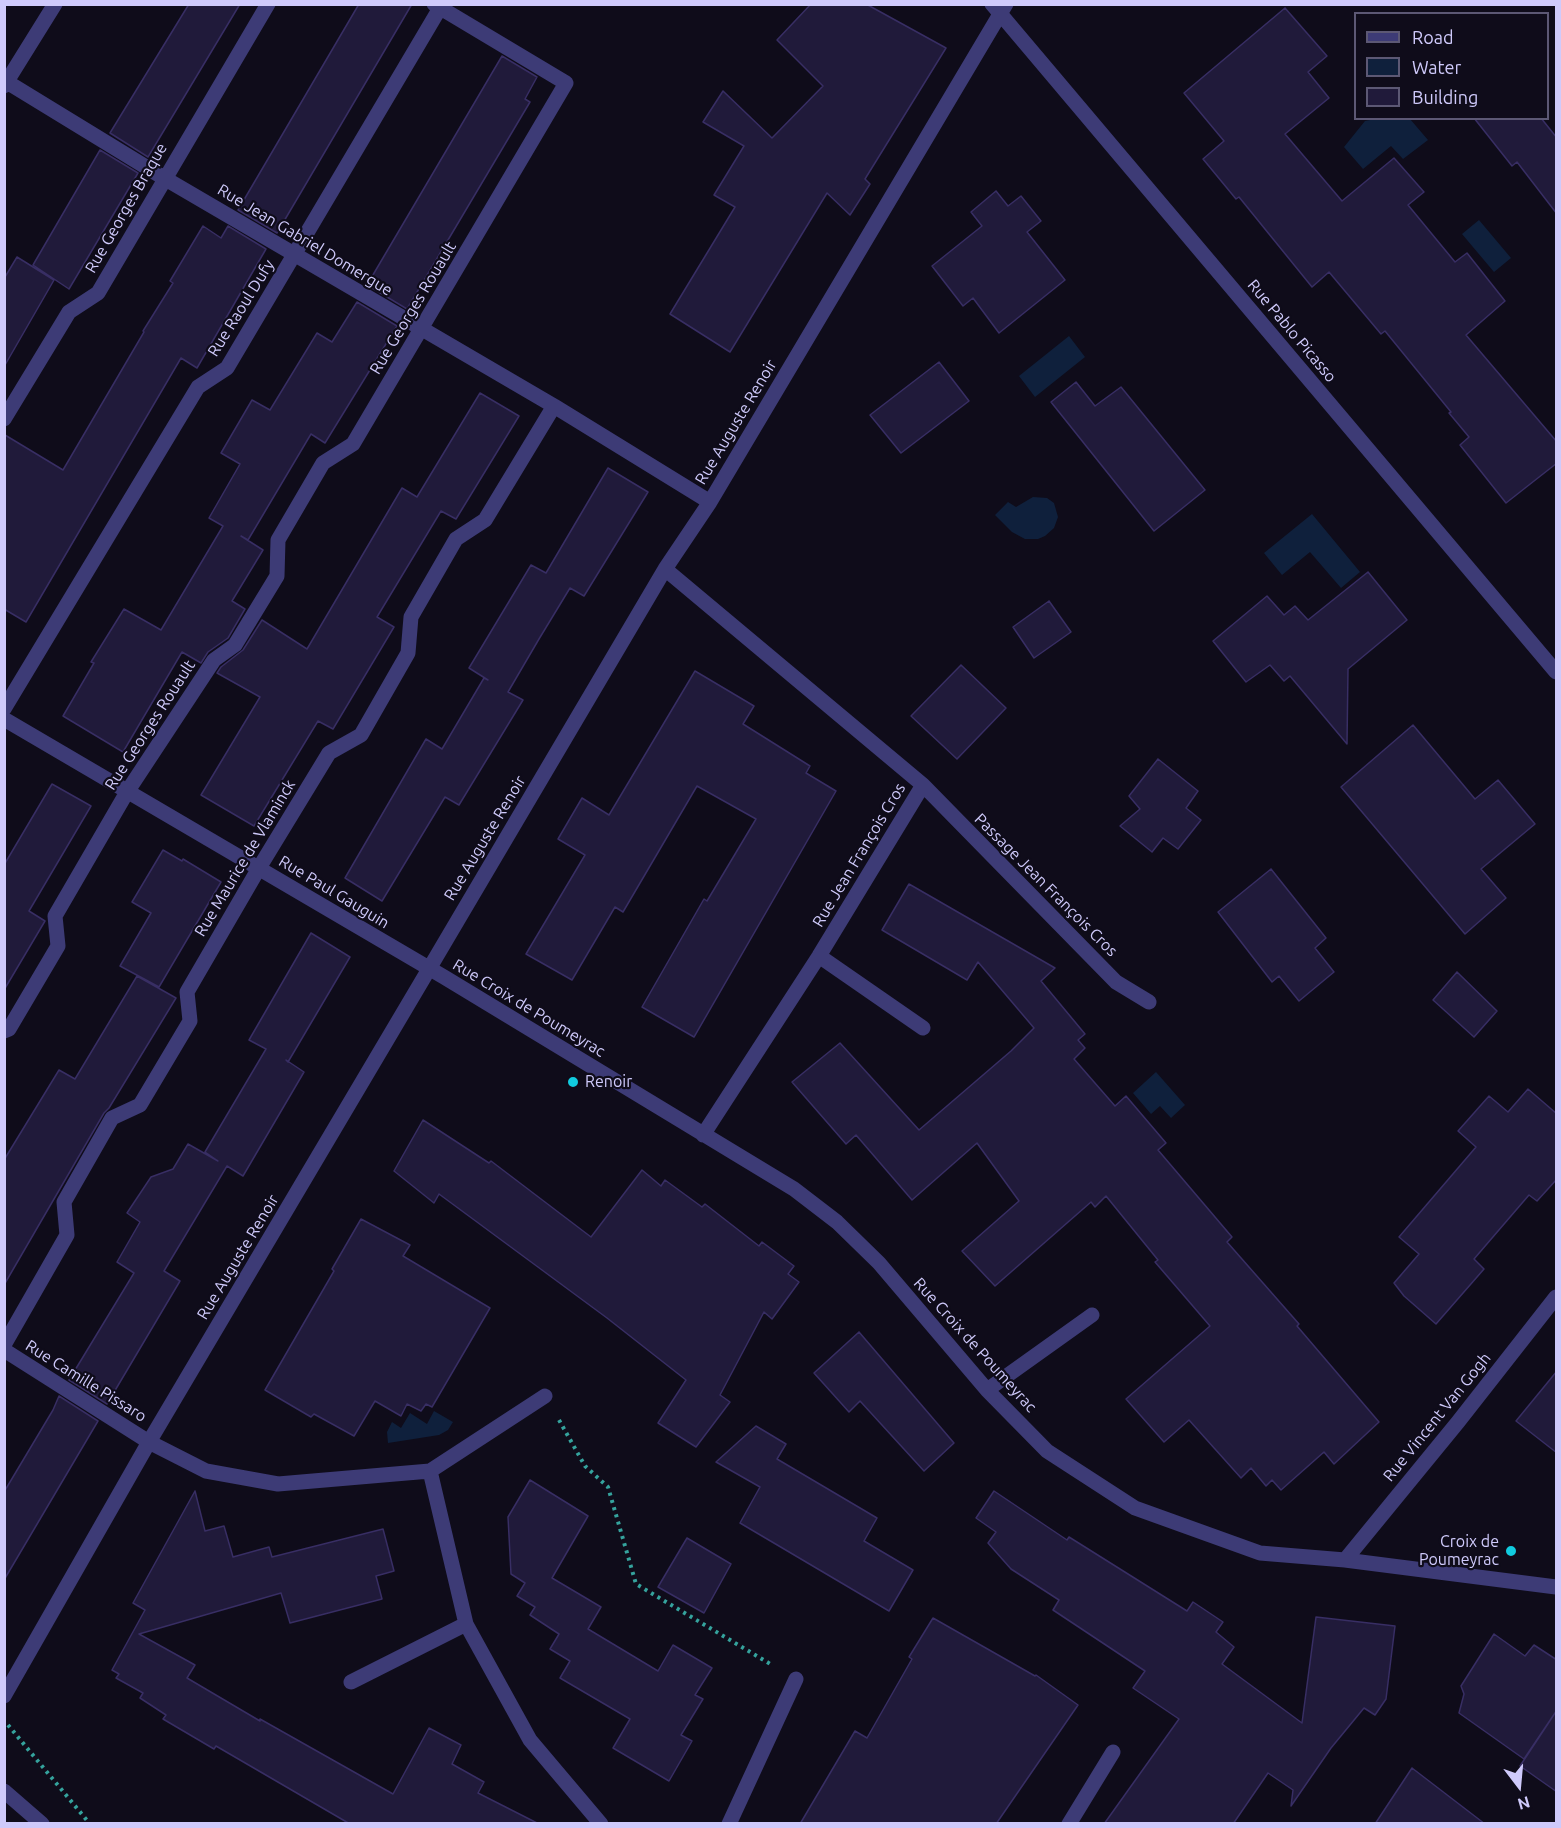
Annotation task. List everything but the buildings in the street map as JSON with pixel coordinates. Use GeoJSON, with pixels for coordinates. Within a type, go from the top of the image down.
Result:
{"type":"FeatureCollection","features":[{"type":"Feature","properties":{"kind":"street"},"geometry":{"type":"LineString","coordinates":[[6,84],[55,4]]}},
{"type":"Feature","properties":{"kind":"street","name":"Rue Georges Braque"},"geometry":{"type":"LineString","coordinates":[[4,419],[69,312],[98,293],[268,4]]}},
{"type":"Feature","properties":{"kind":"street","name":"Rue Georges Rouault"},"geometry":{"type":"LineString","coordinates":[[4,1031],[9,1029],[58,946],[55,916],[127,792],[214,660],[234,645],[277,576],[278,540],[323,463],[353,444],[566,83],[437,6]]}},
{"type":"Feature","properties":{"kind":"street","name":"Rue Raoul Dufy"},"geometry":{"type":"LineString","coordinates":[[4,709],[198,387],[227,368],[296,255],[437,6]]}},
{"type":"Feature","properties":{"kind":"street","name":"Rue Auguste Renoir"},"geometry":{"type":"LineString","coordinates":[[4,1696],[149,1442],[665,570],[710,502],[1000,7]]}},
{"type":"Feature","properties":{"kind":"street","name":"Rue Pablo Picasso"},"geometry":{"type":"LineString","coordinates":[[1000,7],[1557,672]]}},
{"type":"Feature","properties":{"kind":"street","name":"Rue Jean Gabriel Domergue"},"geometry":{"type":"LineString","coordinates":[[6,84],[421,330],[554,406],[710,502]]}},
{"type":"Feature","properties":{"kind":"street","name":"Rue Maurice de Vlaminck"},"geometry":{"type":"LineString","coordinates":[[4,1345],[67,1236],[64,1202],[112,1118],[141,1105],[190,1021],[187,992],[259,868],[329,753],[362,735],[408,652],[411,616],[456,539],[485,520],[554,406]]}},
{"type":"Feature","properties":{"kind":"street","name":"Rue Jean François Cros"},"geometry":{"type":"LineString","coordinates":[[665,570],[923,785],[819,956],[703,1135]]}},
{"type":"Feature","properties":{"kind":"street","name":"Rue Paul Gauguin"},"geometry":{"type":"LineString","coordinates":[[4,719],[429,969]]}},
{"type":"Feature","properties":{"kind":"street","name":"Passage Jean François Cros"},"geometry":{"type":"LineString","coordinates":[[923,785],[1116,982],[1149,1002]]}},
{"type":"Feature","properties":{"kind":"street"},"geometry":{"type":"LineString","coordinates":[[819,956],[923,1028]]}},
{"type":"Feature","properties":{"kind":"street","name":"Rue Croix de Poumeyrac"},"geometry":{"type":"LineString","coordinates":[[429,969],[794,1190],[837,1222],[879,1263],[987,1390],[1047,1451],[1135,1508],[1260,1553],[1345,1560],[1557,1587]]}},
{"type":"Feature","properties":{"kind":"street","name":"Rue Vincent Van Gogh"},"geometry":{"type":"LineString","coordinates":[[1345,1560],[1557,1297]]}},
{"type":"Feature","properties":{"kind":"street"},"geometry":{"type":"LineString","coordinates":[[987,1390],[1092,1315]]}},
{"type":"Feature","properties":{"kind":"street","name":"Rue Camille Pissaro"},"geometry":{"type":"LineString","coordinates":[[4,1350],[149,1442],[206,1471],[278,1484],[430,1471]]}},
{"type":"Feature","properties":{"kind":"street"},"geometry":{"type":"LineString","coordinates":[[545,1396],[430,1471],[466,1624],[530,1740],[601,1824]]}},
{"type":"Feature","properties":{"kind":"street"},"geometry":{"type":"LineString","coordinates":[[351,1682],[466,1624]]}},
{"type":"Feature","properties":{"kind":"street"},"geometry":{"type":"LineString","coordinates":[[729,1824],[796,1679]]}},
{"type":"Feature","properties":{"kind":"street"},"geometry":{"type":"LineString","coordinates":[[1069,1824],[1113,1752]]}},
{"type":"Feature","properties":{"kind":"street"},"geometry":{"type":"LineString","coordinates":[[4,1791],[42,1824]]}},
{"type":"Feature","properties":{"kind":"path"},"geometry":{"type":"LineString","coordinates":[[545,1396],[585,1466],[608,1488],[636,1584],[796,1679]]}},
{"type":"Feature","properties":{"kind":"path"},"geometry":{"type":"LineString","coordinates":[[4,1721],[90,1824]]}},
{"type":"Feature","properties":{"kind":"water"},"geometry":{"type":"Polygon","coordinates":[[[1411,120],[1428,140],[1403,159],[1391,146],[1363,169],[1344,147],[1365,121],[1411,120]]]}},
{"type":"Feature","properties":{"kind":"water"},"geometry":{"type":"Polygon","coordinates":[[[1479,220],[1511,258],[1494,272],[1462,234],[1479,220]]]}},
{"type":"Feature","properties":{"kind":"water"},"geometry":{"type":"Polygon","coordinates":[[[1069,336],[1085,357],[1035,397],[1019,376],[1069,336]]]}},
{"type":"Feature","properties":{"kind":"water"},"geometry":{"type":"Polygon","coordinates":[[[1033,497],[1047,498],[1054,503],[1058,517],[1054,528],[1045,536],[1038,539],[1025,539],[1012,532],[995,515],[1008,502],[1016,507],[1033,497]]]}},
{"type":"Feature","properties":{"kind":"water"},"geometry":{"type":"Polygon","coordinates":[[[1312,514],[1360,572],[1341,588],[1310,552],[1282,575],[1264,553],[1312,514]]]}},
{"type":"Feature","properties":{"kind":"water"},"geometry":{"type":"Polygon","coordinates":[[[1156,1072],[1185,1105],[1171,1118],[1160,1106],[1151,1114],[1133,1093],[1156,1072]]]}},
{"type":"Feature","properties":{"kind":"water"},"geometry":{"type":"Polygon","coordinates":[[[434,1411],[453,1422],[448,1430],[439,1435],[388,1443],[387,1432],[392,1422],[401,1428],[410,1413],[427,1424],[434,1411]]]}},
{"type":"Feature","properties":{"kind":"place","name":"Renoir"},"geometry":{"type":"Point","coordinates":[573,1082]}},
{"type":"Feature","properties":{"kind":"place","name":"Croix de Poumeyrac"},"geometry":{"type":"Point","coordinates":[1511,1551]}}]}
